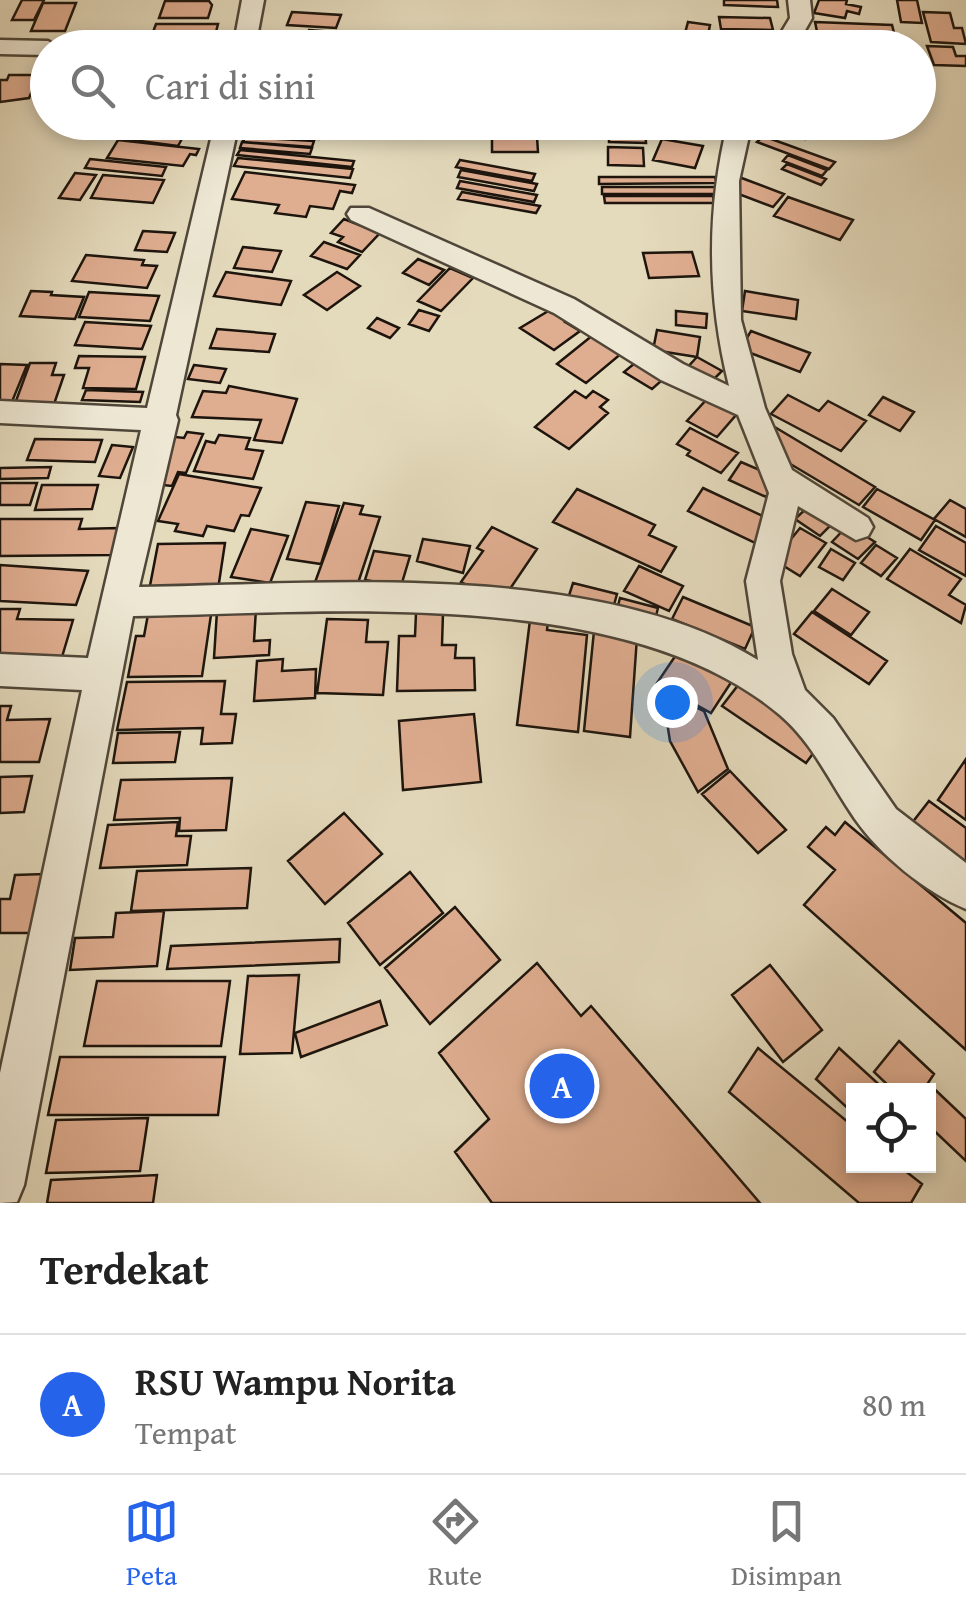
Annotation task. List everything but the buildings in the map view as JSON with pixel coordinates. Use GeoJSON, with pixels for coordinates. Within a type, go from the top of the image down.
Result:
{"type":"FeatureCollection","features":[{"type":"Feature","properties":{"kind":"street"},"geometry":{"type":"LineString","coordinates":[[248,30],[254,0]]}},
{"type":"Feature","properties":{"kind":"street"},"geometry":{"type":"LineString","coordinates":[[794,30],[802,18],[800,0]]}},
{"type":"Feature","properties":{"kind":"street"},"geometry":{"type":"LineString","coordinates":[[0,47],[30,48]]}},
{"type":"Feature","properties":{"kind":"street"},"geometry":{"type":"LineString","coordinates":[[0,1185],[118,602],[223,140]]}},
{"type":"Feature","properties":{"kind":"street"},"geometry":{"type":"LineString","coordinates":[[736,140],[726,181],[727,320],[750,408],[781,479],[784,510],[763,582],[774,654],[790,701]]}},
{"type":"Feature","properties":{"kind":"street"},"geometry":{"type":"LineString","coordinates":[[360,214],[564,306],[672,372],[750,408]]}},
{"type":"Feature","properties":{"kind":"street"},"geometry":{"type":"LineString","coordinates":[[0,412],[162,420]]}},
{"type":"Feature","properties":{"kind":"street"},"geometry":{"type":"LineString","coordinates":[[781,479],[856,527]]}},
{"type":"Feature","properties":{"kind":"street"},"geometry":{"type":"LineString","coordinates":[[118,602],[412,600],[558,614],[684,641],[745,671],[790,701],[835,746],[882,823],[966,888]]}},
{"type":"Feature","properties":{"kind":"street"},"geometry":{"type":"LineString","coordinates":[[0,670],[104,675]]}},
{"type":"Feature","properties":{"kind":"place","name":"RSU Wampu Norita"},"geometry":{"type":"Point","coordinates":[562,1086]}}]}
